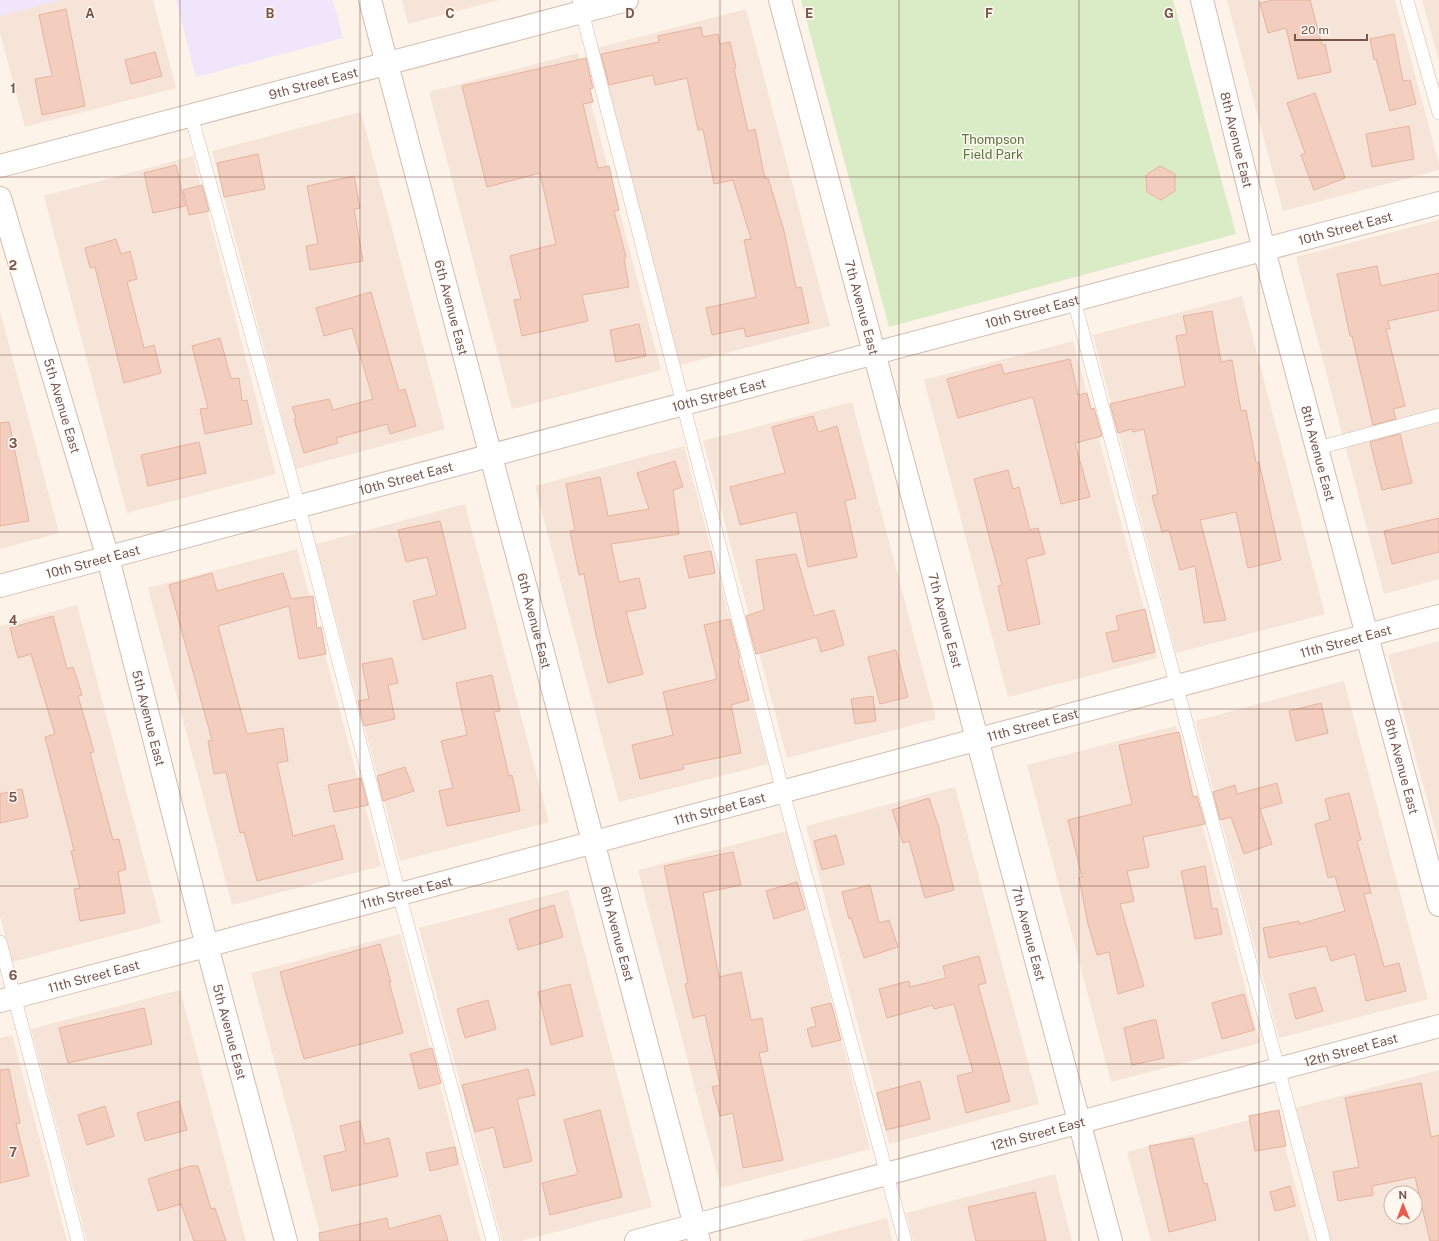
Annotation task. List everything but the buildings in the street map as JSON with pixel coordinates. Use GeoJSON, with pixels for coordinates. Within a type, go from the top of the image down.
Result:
{"type":"FeatureCollection","features":[{"type":"Feature","properties":{"kind":"street","name":"6th Avenue East"},"geometry":{"type":"LineString","coordinates":[[370,0],[697,1233]]}},
{"type":"Feature","properties":{"kind":"street","name":"9th Street East"},"geometry":{"type":"LineString","coordinates":[[0,166],[387,64],[580,6],[627,0]]}},
{"type":"Feature","properties":{"kind":"street","name":"7th Avenue East"},"geometry":{"type":"LineString","coordinates":[[780,0],[976,740],[1111,1241]]}},
{"type":"Feature","properties":{"kind":"street","name":"8th Avenue East"},"geometry":{"type":"LineString","coordinates":[[1202,0],[1264,250],[1439,905]]}},
{"type":"Feature","properties":{"kind":"street","name":"5th Avenue East"},"geometry":{"type":"LineString","coordinates":[[0,198],[108,558],[207,946],[286,1241]]}},
{"type":"Feature","properties":{"kind":"street","name":"10th Street East"},"geometry":{"type":"LineString","coordinates":[[0,586],[1439,203]]}},
{"type":"Feature","properties":{"kind":"street","name":"11th Street East"},"geometry":{"type":"LineString","coordinates":[[7,999],[1439,616]]}},
{"type":"Feature","properties":{"kind":"street","name":"12th Street East"},"geometry":{"type":"LineString","coordinates":[[636,1241],[697,1233],[886,1174],[1439,1026]]}},
{"type":"Feature","properties":{"kind":"lane"},"geometry":{"type":"LineString","coordinates":[[1407,0],[1439,113]]}},
{"type":"Feature","properties":{"kind":"lane"},"geometry":{"type":"LineString","coordinates":[[580,6],[783,792],[905,1241]]}},
{"type":"Feature","properties":{"kind":"lane"},"geometry":{"type":"LineString","coordinates":[[191,115],[299,507],[399,894],[493,1241]]}},
{"type":"Feature","properties":{"kind":"lane"},"geometry":{"type":"LineString","coordinates":[[1074,300],[1178,686],[1324,1241]]}},
{"type":"Feature","properties":{"kind":"lane"},"geometry":{"type":"LineString","coordinates":[[1318,448],[1439,415]]}},
{"type":"Feature","properties":{"kind":"lane"},"geometry":{"type":"LineString","coordinates":[[0,942],[7,999],[78,1241]]}},
{"type":"Feature","properties":{"kind":"shaded area"},"geometry":{"type":"Polygon","coordinates":[[[0,0],[61,0],[0,16],[0,0]]]}},
{"type":"Feature","properties":{"kind":"shaded area"},"geometry":{"type":"Polygon","coordinates":[[[61,0],[153,0],[176,88],[25,127],[0,33],[0,16],[61,0]]]}},
{"type":"Feature","properties":{"kind":"shaded area"},"geometry":{"type":"Polygon","coordinates":[[[176,0],[333,0],[343,38],[196,77],[176,0]]]}},
{"type":"Feature","properties":{"kind":"shaded area"},"geometry":{"type":"Polygon","coordinates":[[[402,0],[499,0],[408,24],[402,0]]]}},
{"type":"Feature","properties":{"kind":"shaded area"},"geometry":{"type":"Polygon","coordinates":[[[1227,0],[1395,0],[1439,164],[1439,170],[1283,211],[1227,0]]]}},
{"type":"Feature","properties":{"kind":"shaded area"},"geometry":{"type":"Polygon","coordinates":[[[1422,0],[1439,0],[1439,61],[1422,0]]]}},
{"type":"Feature","properties":{"kind":"shaded area"},"geometry":{"type":"Polygon","coordinates":[[[746,9],[830,326],[680,365],[597,48],[746,9]]]}},
{"type":"Feature","properties":{"kind":"shaded area"},"geometry":{"type":"Polygon","coordinates":[[[578,53],[661,370],[512,409],[429,92],[578,53]]]}},
{"type":"Feature","properties":{"kind":"shaded area"},"geometry":{"type":"Polygon","coordinates":[[[361,112],[445,429],[296,469],[212,151],[361,112]]]}},
{"type":"Feature","properties":{"kind":"shaded area"},"geometry":{"type":"Polygon","coordinates":[[[193,156],[276,474],[127,513],[44,196],[193,156]]]}},
{"type":"Feature","properties":{"kind":"shaded area"},"geometry":{"type":"Polygon","coordinates":[[[1439,220],[1439,579],[1384,594],[1296,257],[1439,220]]]}},
{"type":"Feature","properties":{"kind":"shaded area"},"geometry":{"type":"Polygon","coordinates":[[[1242,296],[1325,614],[1176,653],[1093,335],[1242,296]]]}},
{"type":"Feature","properties":{"kind":"shaded area"},"geometry":{"type":"Polygon","coordinates":[[[0,311],[59,533],[0,549],[0,311]]]}},
{"type":"Feature","properties":{"kind":"shaded area"},"geometry":{"type":"Polygon","coordinates":[[[1073,341],[1157,658],[1008,697],[924,380],[1073,341]]]}},
{"type":"Feature","properties":{"kind":"shaded area"},"geometry":{"type":"Polygon","coordinates":[[[852,402],[936,719],[787,758],[703,441],[852,402]]]}},
{"type":"Feature","properties":{"kind":"shaded area"},"geometry":{"type":"Polygon","coordinates":[[[684,446],[768,764],[619,802],[535,486],[684,446]]]}},
{"type":"Feature","properties":{"kind":"shaded area"},"geometry":{"type":"Polygon","coordinates":[[[465,504],[549,822],[400,861],[316,544],[465,504]]]}},
{"type":"Feature","properties":{"kind":"shaded area"},"geometry":{"type":"Polygon","coordinates":[[[297,549],[381,866],[232,905],[148,588],[297,549]]]}},
{"type":"Feature","properties":{"kind":"shaded area"},"geometry":{"type":"Polygon","coordinates":[[[77,605],[161,923],[12,962],[0,916],[0,626],[77,605]]]}},
{"type":"Feature","properties":{"kind":"shaded area"},"geometry":{"type":"Polygon","coordinates":[[[1439,641],[1439,843],[1388,655],[1439,641]]]}},
{"type":"Feature","properties":{"kind":"shaded area"},"geometry":{"type":"Polygon","coordinates":[[[1344,681],[1428,999],[1279,1038],[1195,721],[1344,681]]]}},
{"type":"Feature","properties":{"kind":"shaded area"},"geometry":{"type":"Polygon","coordinates":[[[1176,726],[1260,1043],[1111,1082],[1027,765],[1176,726]]]}},
{"type":"Feature","properties":{"kind":"shaded area"},"geometry":{"type":"Polygon","coordinates":[[[955,787],[1039,1104],[889,1144],[806,826],[955,787]]]}},
{"type":"Feature","properties":{"kind":"shaded area"},"geometry":{"type":"Polygon","coordinates":[[[787,831],[870,1149],[721,1188],[638,870],[787,831]]]}},
{"type":"Feature","properties":{"kind":"shaded area"},"geometry":{"type":"Polygon","coordinates":[[[568,890],[652,1207],[521,1241],[502,1241],[419,928],[568,890]]]}},
{"type":"Feature","properties":{"kind":"shaded area"},"geometry":{"type":"Polygon","coordinates":[[[400,934],[481,1241],[322,1241],[251,973],[400,934]]]}},
{"type":"Feature","properties":{"kind":"shaded area"},"geometry":{"type":"Polygon","coordinates":[[[180,990],[246,1241],[87,1241],[31,1029],[180,990]]]}},
{"type":"Feature","properties":{"kind":"shaded area"},"geometry":{"type":"Polygon","coordinates":[[[12,1035],[67,1241],[0,1241],[0,1038],[12,1035]]]}},
{"type":"Feature","properties":{"kind":"shaded area"},"geometry":{"type":"Polygon","coordinates":[[[1439,1070],[1439,1241],[1330,1241],[1295,1108],[1439,1070]]]}},
{"type":"Feature","properties":{"kind":"shaded area"},"geometry":{"type":"Polygon","coordinates":[[[1276,1113],[1310,1241],[1151,1241],[1127,1152],[1276,1113]]]}},
{"type":"Feature","properties":{"kind":"shaded area"},"geometry":{"type":"Polygon","coordinates":[[[1055,1174],[1072,1241],[913,1241],[906,1213],[1055,1174]]]}},
{"type":"Feature","properties":{"kind":"shaded area"},"geometry":{"type":"Polygon","coordinates":[[[887,1218],[892,1241],[801,1241],[887,1218]]]}},
{"type":"Feature","properties":{"kind":"green space","name":"Thompson Field Park"},"geometry":{"type":"Polygon","coordinates":[[[801,0],[1173,0],[1236,234],[889,327],[801,0]]]}}]}
